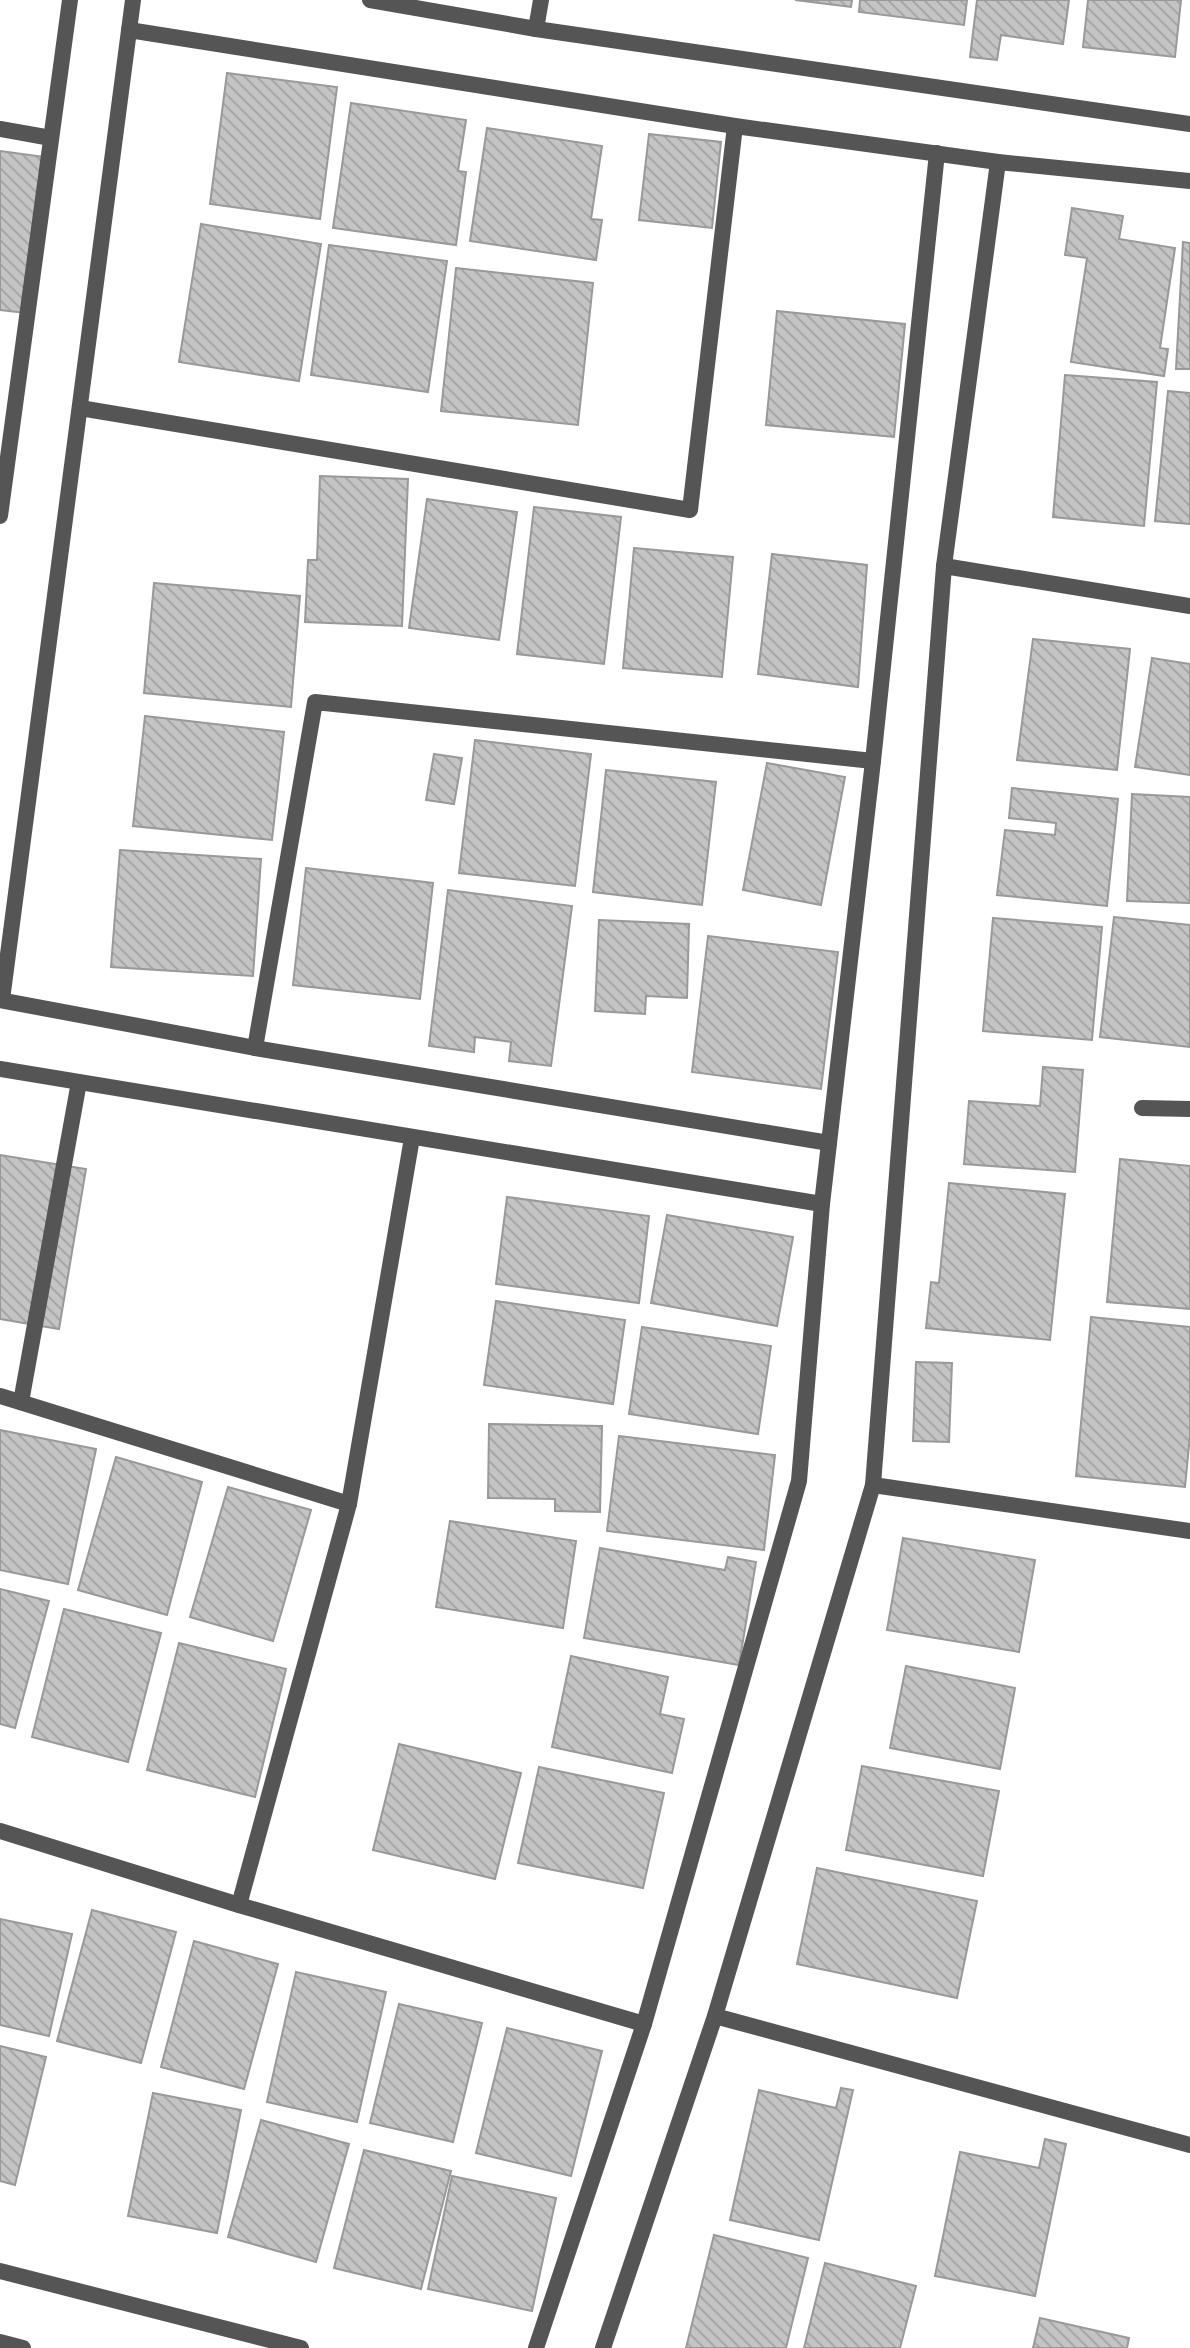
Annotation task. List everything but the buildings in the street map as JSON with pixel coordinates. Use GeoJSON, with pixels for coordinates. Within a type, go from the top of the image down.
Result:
{"type":"FeatureCollection","features":[{"type":"Feature","properties":{"kind":"street"},"geometry":{"type":"LineString","coordinates":[[0,516],[70,0]]}},
{"type":"Feature","properties":{"kind":"street"},"geometry":{"type":"LineString","coordinates":[[133,0],[1,1000],[255,1048],[829,1143]]}},
{"type":"Feature","properties":{"kind":"street"},"geometry":{"type":"LineString","coordinates":[[370,0],[536,29],[1190,124]]}},
{"type":"Feature","properties":{"kind":"street"},"geometry":{"type":"LineString","coordinates":[[536,29],[541,0]]}},
{"type":"Feature","properties":{"kind":"street"},"geometry":{"type":"LineString","coordinates":[[129,30],[735,126],[998,162],[1190,181]]}},
{"type":"Feature","properties":{"kind":"street"},"geometry":{"type":"LineString","coordinates":[[80,408],[690,510],[735,126]]}},
{"type":"Feature","properties":{"kind":"street"},"geometry":{"type":"LineString","coordinates":[[0,129],[51,138]]}},
{"type":"Feature","properties":{"kind":"street"},"geometry":{"type":"LineString","coordinates":[[536,2348],[644,2024],[799,1481],[822,1204],[873,761],[937,153]]}},
{"type":"Feature","properties":{"kind":"street"},"geometry":{"type":"LineString","coordinates":[[603,2348],[715,2016],[873,1485],[944,566],[998,162]]}},
{"type":"Feature","properties":{"kind":"street"},"geometry":{"type":"LineString","coordinates":[[944,566],[1190,606]]}},
{"type":"Feature","properties":{"kind":"street"},"geometry":{"type":"LineString","coordinates":[[255,1048],[315,702],[873,761]]}},
{"type":"Feature","properties":{"kind":"street"},"geometry":{"type":"LineString","coordinates":[[0,1069],[822,1204]]}},
{"type":"Feature","properties":{"kind":"street"},"geometry":{"type":"LineString","coordinates":[[21,1402],[79,1082]]}},
{"type":"Feature","properties":{"kind":"street"},"geometry":{"type":"LineString","coordinates":[[1142,1108],[1190,1109]]}},
{"type":"Feature","properties":{"kind":"street"},"geometry":{"type":"LineString","coordinates":[[239,1905],[349,1504],[412,1138]]}},
{"type":"Feature","properties":{"kind":"street"},"geometry":{"type":"LineString","coordinates":[[0,1396],[349,1504]]}},
{"type":"Feature","properties":{"kind":"street"},"geometry":{"type":"LineString","coordinates":[[873,1485],[1190,1531]]}},
{"type":"Feature","properties":{"kind":"street"},"geometry":{"type":"LineString","coordinates":[[0,1831],[644,2024]]}},
{"type":"Feature","properties":{"kind":"street"},"geometry":{"type":"LineString","coordinates":[[715,2016],[1190,2145]]}},
{"type":"Feature","properties":{"kind":"street"},"geometry":{"type":"LineString","coordinates":[[0,2271],[301,2348]]}},
{"type":"Feature","properties":{"kind":"street"},"geometry":{"type":"LineString","coordinates":[[0,2342],[23,2348]]}}]}
